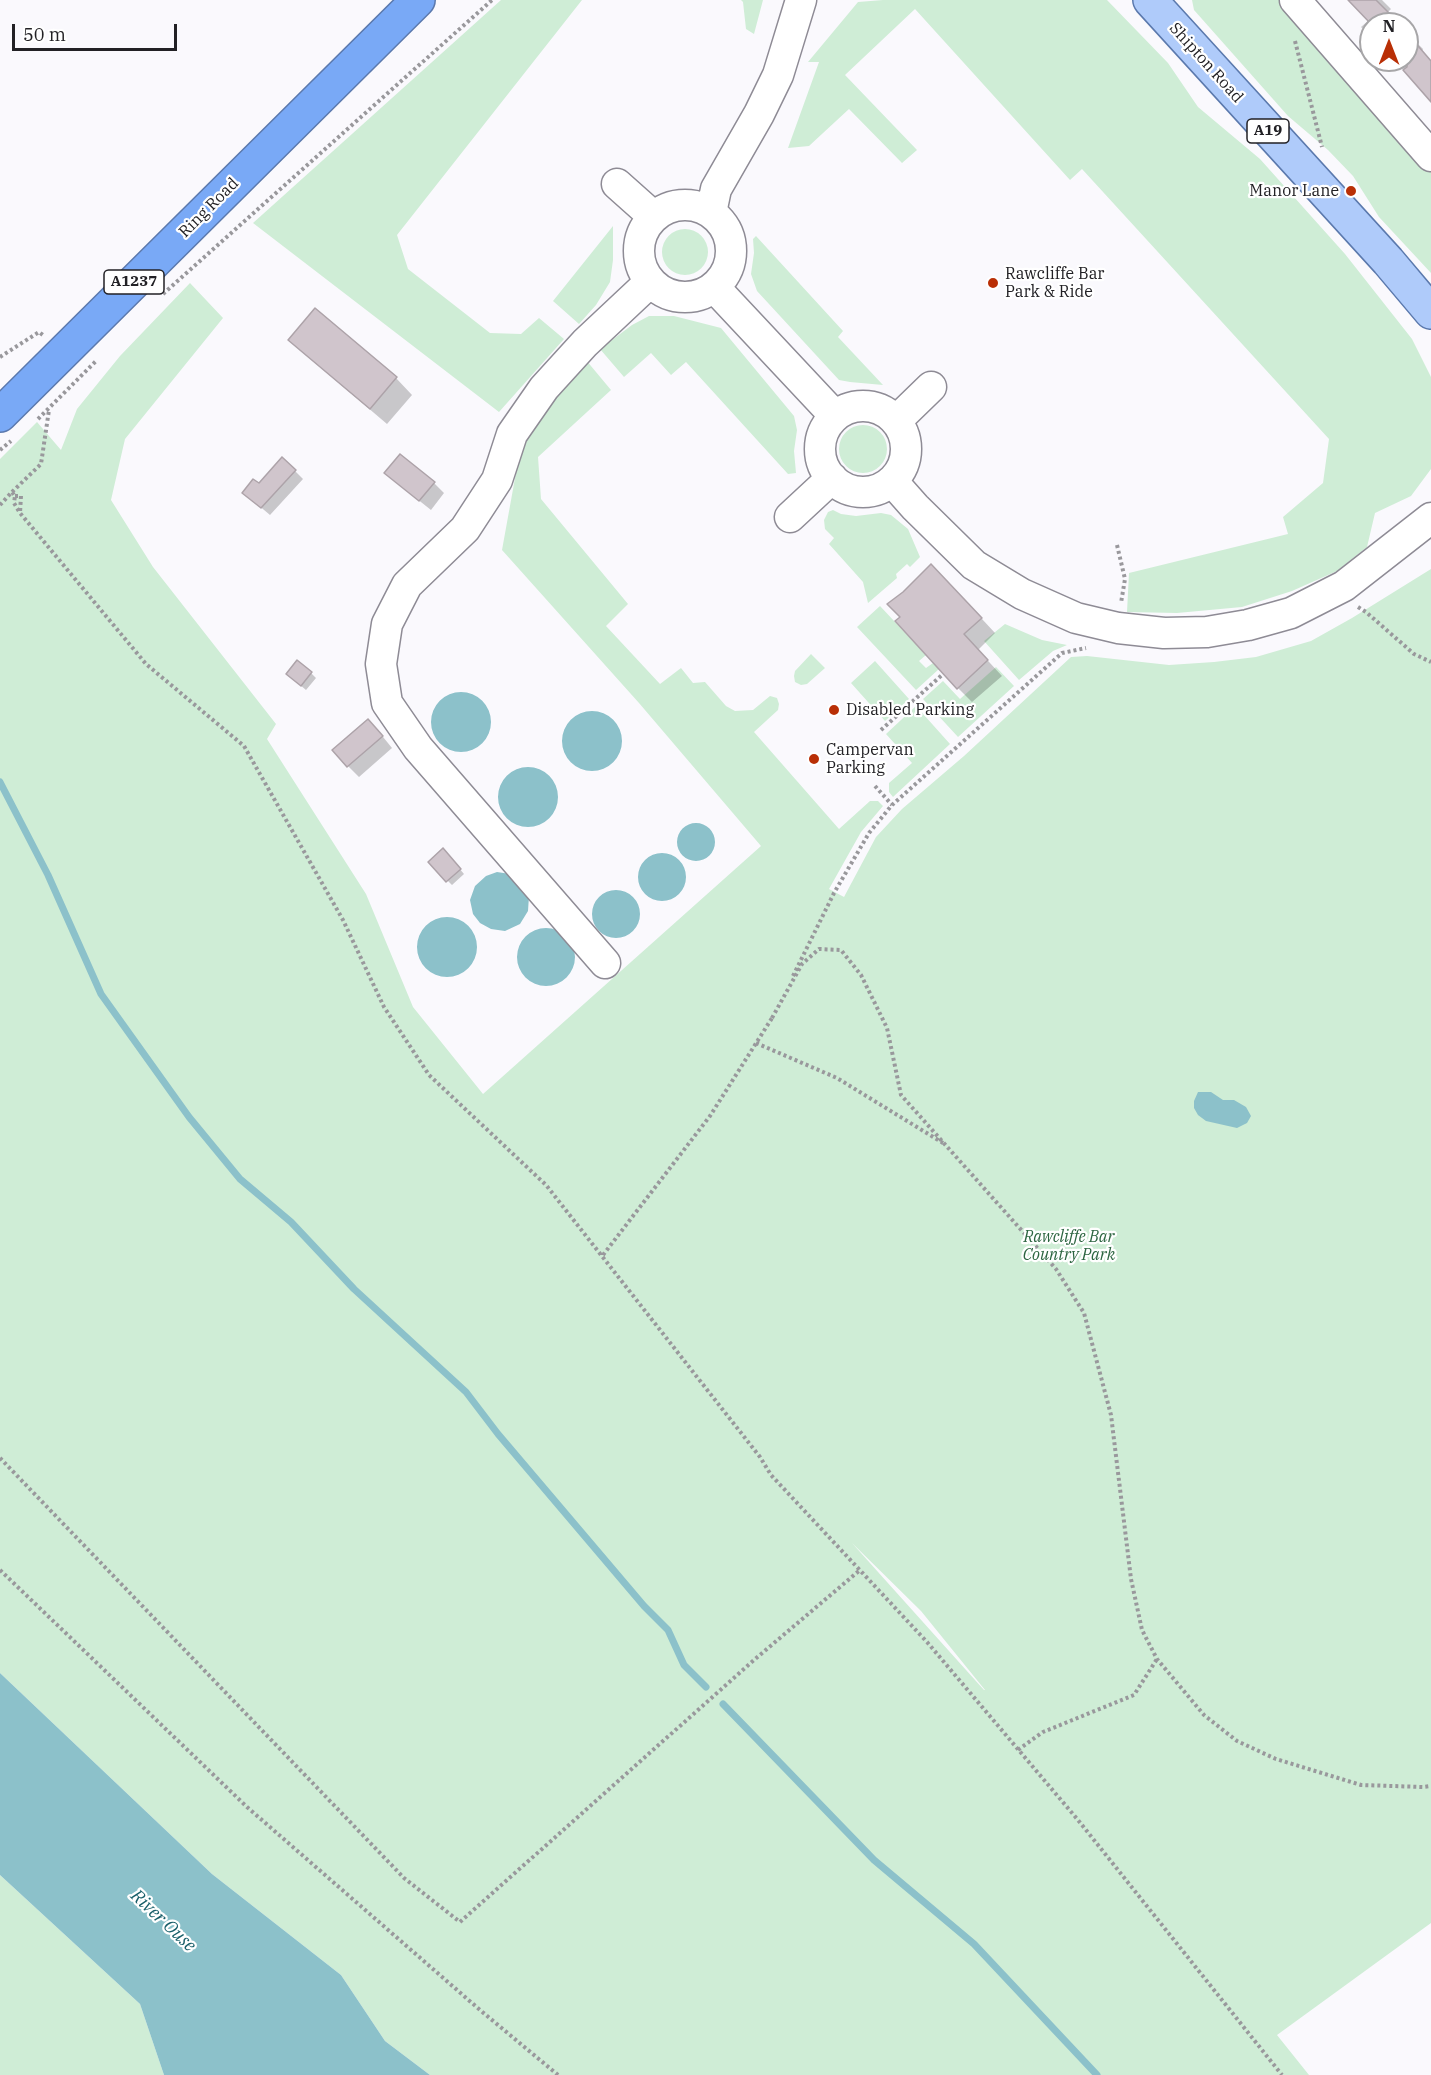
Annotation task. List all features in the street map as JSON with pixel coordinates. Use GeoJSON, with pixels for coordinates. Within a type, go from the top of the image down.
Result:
{"type":"FeatureCollection","features":[{"type":"Feature","properties":{"kind":"highway","name":"Ring Road"},"geometry":{"type":"LineString","coordinates":[[0,416],[418,0]]}},
{"type":"Feature","properties":{"kind":"main road","name":"Shipton Road"},"geometry":{"type":"LineString","coordinates":[[1150,0],[1388,261],[1431,312]]}},
{"type":"Feature","properties":{"kind":"street"},"geometry":{"type":"LineString","coordinates":[[711,213],[716,189],[759,114],[778,75],[801,0]]}},
{"type":"Feature","properties":{"kind":"street"},"geometry":{"type":"LineString","coordinates":[[1295,0],[1431,156]]}},
{"type":"Feature","properties":{"kind":"street"},"geometry":{"type":"LineString","coordinates":[[617,184],[654,217]]}},
{"type":"Feature","properties":{"kind":"street"},"geometry":{"type":"LineString","coordinates":[[679,205],[693,206],[711,213],[728,232],[731,248],[730,263],[715,288],[698,296],[686,298],[670,295],[659,290],[650,282],[640,263],[640,239],[654,217],[679,205]]}},
{"type":"Feature","properties":{"kind":"street"},"geometry":{"type":"LineString","coordinates":[[605,963],[418,748],[387,703],[381,664],[387,624],[407,585],[465,529],[497,480],[512,434],[544,388],[585,343],[650,282]]}},
{"type":"Feature","properties":{"kind":"street"},"geometry":{"type":"LineString","coordinates":[[715,288],[835,416]]}},
{"type":"Feature","properties":{"kind":"street"},"geometry":{"type":"LineString","coordinates":[[897,420],[931,387]]}},
{"type":"Feature","properties":{"kind":"street"},"geometry":{"type":"LineString","coordinates":[[856,407],[872,407],[886,412],[897,420],[905,437],[906,455],[903,468],[892,481],[876,491],[861,493],[846,489],[832,478],[823,466],[820,456],[821,440],[835,416],[856,407]]}},
{"type":"Feature","properties":{"kind":"street"},"geometry":{"type":"LineString","coordinates":[[790,517],[832,478]]}},
{"type":"Feature","properties":{"kind":"street"},"geometry":{"type":"LineString","coordinates":[[892,481],[915,507],[975,565],[1022,594],[1076,618],[1118,628],[1164,633],[1207,632],[1248,625],[1291,613],[1344,586],[1431,519]]}},
{"type":"Feature","properties":{"kind":"path"},"geometry":{"type":"LineString","coordinates":[[160,297],[492,0]]}},
{"type":"Feature","properties":{"kind":"path"},"geometry":{"type":"LineString","coordinates":[[1293,34],[1322,149]]}},
{"type":"Feature","properties":{"kind":"path"},"geometry":{"type":"LineString","coordinates":[[0,505],[14,494],[41,464],[49,410],[99,358]]}},
{"type":"Feature","properties":{"kind":"path"},"geometry":{"type":"LineString","coordinates":[[14,494],[21,496],[20,513],[146,663],[244,746],[343,920],[384,1007],[429,1075],[546,1185],[760,1456],[771,1475],[927,1642],[1078,1820],[1282,2075]]}},
{"type":"Feature","properties":{"kind":"path"},"geometry":{"type":"LineString","coordinates":[[1117,546],[1125,579],[1118,628]]}},
{"type":"Feature","properties":{"kind":"path"},"geometry":{"type":"LineString","coordinates":[[1356,607],[1366,612],[1414,654],[1431,662]]}},
{"type":"Feature","properties":{"kind":"path"},"geometry":{"type":"LineString","coordinates":[[772,1018],[834,892],[869,833],[892,805],[1062,653],[1083,648]]}},
{"type":"Feature","properties":{"kind":"path"},"geometry":{"type":"LineString","coordinates":[[881,730],[943,674]]}},
{"type":"Feature","properties":{"kind":"path"},"geometry":{"type":"LineString","coordinates":[[875,786],[892,805]]}},
{"type":"Feature","properties":{"kind":"path"},"geometry":{"type":"LineString","coordinates":[[603,1255],[710,1116],[772,1018],[802,964],[819,949],[842,950],[861,975],[887,1028],[901,1095],[1056,1269],[1084,1313],[1111,1415],[1131,1579],[1142,1630],[1157,1659],[1204,1715],[1237,1741],[1276,1759],[1361,1785],[1431,1786]]}},
{"type":"Feature","properties":{"kind":"path"},"geometry":{"type":"LineString","coordinates":[[756,1043],[837,1078],[946,1145]]}},
{"type":"Feature","properties":{"kind":"path"},"geometry":{"type":"LineString","coordinates":[[0,1458],[404,1878],[460,1922],[754,1660],[860,1570]]}},
{"type":"Feature","properties":{"kind":"path"},"geometry":{"type":"LineString","coordinates":[[0,1570],[247,1807],[558,2075]]}},
{"type":"Feature","properties":{"kind":"path"},"geometry":{"type":"LineString","coordinates":[[1018,1750],[1042,1732],[1134,1695],[1157,1659]]}},
{"type":"Feature","properties":{"kind":"green space"},"geometry":{"type":"Polygon","coordinates":[[[501,0],[582,0],[397,235],[408,269],[490,333],[521,334],[539,318],[564,339],[499,412],[253,223],[501,0]]]}},
{"type":"Feature","properties":{"kind":"green space"},"geometry":{"type":"Polygon","coordinates":[[[741,0],[763,0],[754,34],[746,29],[741,0]]]}},
{"type":"Feature","properties":{"kind":"green space"},"geometry":{"type":"Polygon","coordinates":[[[1107,0],[1168,63],[1198,107],[1260,159],[1345,254],[1412,339],[1431,377],[1431,469],[1411,496],[1375,513],[1367,547],[1337,571],[1292,591],[1242,607],[1177,613],[1127,612],[1129,573],[1288,534],[1283,517],[1323,483],[1329,439],[1082,169],[1070,180],[915,9],[845,75],[917,150],[902,163],[849,109],[809,146],[788,148],[819,62],[808,62],[858,2],[1107,0]]]}},
{"type":"Feature","properties":{"kind":"green space"},"geometry":{"type":"Polygon","coordinates":[[[1192,0],[1281,0],[1431,168],[1431,273],[1379,217],[1353,176],[1328,150],[1288,116],[1194,10],[1192,0]]]}},
{"type":"Feature","properties":{"kind":"green space"},"geometry":{"type":"Polygon","coordinates":[[[613,226],[613,260],[610,282],[596,305],[579,324],[553,301],[613,226]]]}},
{"type":"Feature","properties":{"kind":"green space"},"geometry":{"type":"Polygon","coordinates":[[[685,229],[694,230],[701,236],[707,243],[707,261],[701,268],[694,274],[685,275],[676,274],[669,268],[663,261],[662,252],[663,243],[669,236],[676,230],[685,229]]]}},
{"type":"Feature","properties":{"kind":"green space"},"geometry":{"type":"Polygon","coordinates":[[[756,236],[843,331],[838,337],[883,385],[839,380],[757,291],[751,274],[753,239],[756,236]]]}},
{"type":"Feature","properties":{"kind":"green space","name":"Rawcliffe Bar Country Park"},"geometry":{"type":"Polygon","coordinates":[[[190,283],[223,318],[125,439],[111,500],[153,567],[276,724],[267,739],[366,894],[413,1007],[483,1094],[761,846],[639,703],[502,550],[521,445],[544,407],[586,360],[611,390],[538,457],[541,499],[628,604],[606,626],[660,684],[681,668],[693,683],[705,682],[726,706],[735,711],[753,710],[770,696],[777,698],[778,710],[754,732],[839,829],[870,801],[878,801],[883,806],[861,832],[829,889],[844,897],[876,837],[902,809],[964,756],[1071,657],[1087,656],[1169,665],[1256,657],[1311,641],[1431,569],[1431,1923],[1277,2035],[1309,2075],[430,2075],[385,2041],[341,1975],[212,1874],[0,1673],[0,459],[37,422],[61,450],[77,409],[120,356],[190,283]],[[852,1543],[985,1690],[921,1611],[852,1543]]]}},
{"type":"Feature","properties":{"kind":"green space"},"geometry":{"type":"Polygon","coordinates":[[[649,316],[674,316],[721,328],[794,416],[797,430],[794,451],[796,473],[788,474],[686,362],[671,375],[651,353],[624,377],[600,349],[632,325],[649,316]]]}},
{"type":"Feature","properties":{"kind":"green space"},"geometry":{"type":"Polygon","coordinates":[[[863,425],[880,432],[887,449],[880,466],[863,473],[846,466],[839,449],[846,432],[863,425]]]}},
{"type":"Feature","properties":{"kind":"green space"},"geometry":{"type":"Polygon","coordinates":[[[833,510],[841,514],[856,516],[881,513],[891,515],[908,529],[920,557],[910,567],[907,564],[896,574],[897,578],[868,603],[863,582],[829,544],[834,538],[825,529],[824,520],[828,512],[833,510]]]}},
{"type":"Feature","properties":{"kind":"green space"},"geometry":{"type":"Polygon","coordinates":[[[880,606],[926,655],[919,661],[926,668],[933,663],[939,669],[916,690],[857,627],[880,606]]]}},
{"type":"Feature","properties":{"kind":"green space"},"geometry":{"type":"Polygon","coordinates":[[[1005,624],[1042,640],[1067,645],[1053,651],[1019,680],[984,641],[1005,624]]]}},
{"type":"Feature","properties":{"kind":"green space"},"geometry":{"type":"Polygon","coordinates":[[[811,654],[825,668],[807,684],[801,685],[795,682],[795,671],[811,654]]]}},
{"type":"Feature","properties":{"kind":"green space"},"geometry":{"type":"Polygon","coordinates":[[[875,661],[909,699],[885,721],[851,683],[875,661]]]}},
{"type":"Feature","properties":{"kind":"green space"},"geometry":{"type":"Polygon","coordinates":[[[996,667],[1014,686],[958,737],[923,699],[943,681],[960,699],[996,667]]]}},
{"type":"Feature","properties":{"kind":"green space"},"geometry":{"type":"Polygon","coordinates":[[[916,706],[950,744],[893,797],[889,792],[889,783],[912,763],[886,734],[916,706]]]}},
{"type":"Feature","properties":{"kind":"green space"},"geometry":{"type":"Polygon","coordinates":[[[0,1875],[140,2004],[164,2075],[0,2075],[0,1875]]]}},
{"type":"Feature","properties":{"kind":"water"},"geometry":{"type":"Polygon","coordinates":[[[461,692],[478,697],[486,705],[491,722],[486,739],[478,747],[461,752],[444,747],[436,739],[431,722],[436,705],[444,697],[461,692]]]}},
{"type":"Feature","properties":{"kind":"water"},"geometry":{"type":"Polygon","coordinates":[[[592,711],[609,716],[617,724],[622,741],[617,758],[609,766],[592,771],[575,766],[567,758],[562,741],[567,724],[575,716],[592,711]]]}},
{"type":"Feature","properties":{"kind":"water"},"geometry":{"type":"Polygon","coordinates":[[[528,767],[545,772],[553,780],[558,797],[553,814],[545,822],[528,827],[511,822],[503,814],[498,797],[503,780],[511,772],[528,767]]]}},
{"type":"Feature","properties":{"kind":"water"},"geometry":{"type":"Polygon","coordinates":[[[696,823],[703,824],[709,829],[714,835],[714,849],[709,855],[703,860],[696,861],[689,860],[683,855],[678,849],[677,842],[678,835],[683,829],[689,824],[696,823]]]}},
{"type":"Feature","properties":{"kind":"water"},"geometry":{"type":"Polygon","coordinates":[[[657,853],[667,853],[679,860],[686,872],[686,882],[679,894],[667,901],[657,901],[642,890],[638,882],[638,872],[649,857],[657,853]]]}},
{"type":"Feature","properties":{"kind":"water"},"geometry":{"type":"Polygon","coordinates":[[[497,872],[510,874],[529,896],[528,911],[520,924],[505,931],[491,929],[480,923],[473,914],[470,900],[475,886],[486,876],[497,872]]]}},
{"type":"Feature","properties":{"kind":"water"},"geometry":{"type":"Polygon","coordinates":[[[611,890],[621,890],[633,897],[640,909],[640,919],[633,931],[621,938],[611,938],[596,927],[592,919],[592,909],[603,894],[611,890]]]}},
{"type":"Feature","properties":{"kind":"water"},"geometry":{"type":"Polygon","coordinates":[[[447,917],[468,926],[477,947],[468,968],[447,977],[426,968],[417,947],[426,926],[447,917]]]}},
{"type":"Feature","properties":{"kind":"water"},"geometry":{"type":"Polygon","coordinates":[[[540,928],[552,928],[567,936],[575,951],[575,963],[567,978],[552,986],[540,986],[525,978],[517,963],[517,951],[525,936],[540,928]]]}},
{"type":"Feature","properties":{"kind":"water"},"geometry":{"type":"Polygon","coordinates":[[[1198,1092],[1211,1092],[1223,1100],[1234,1100],[1246,1107],[1251,1116],[1247,1123],[1237,1128],[1206,1121],[1198,1115],[1194,1108],[1198,1092]]]}},
{"type":"Feature","properties":{"kind":"water","name":"River Ouse"},"geometry":{"type":"Polygon","coordinates":[[[0,1673],[212,1874],[341,1975],[385,2041],[430,2075],[164,2075],[140,2004],[0,1875],[0,1673]]]}},
{"type":"Feature","properties":{"kind":"building"},"geometry":{"type":"Polygon","coordinates":[[[1348,0],[1376,0],[1388,12],[1360,12],[1348,0]]]}},
{"type":"Feature","properties":{"kind":"building"},"geometry":{"type":"Polygon","coordinates":[[[1419,47],[1431,61],[1431,102],[1405,72],[1419,72],[1419,47]]]}},
{"type":"Feature","properties":{"kind":"building"},"geometry":{"type":"Polygon","coordinates":[[[315,308],[397,377],[370,409],[288,340],[315,308]]]}},
{"type":"Feature","properties":{"kind":"building"},"geometry":{"type":"Polygon","coordinates":[[[400,454],[435,482],[419,501],[384,473],[400,454]]]}},
{"type":"Feature","properties":{"kind":"building"},"geometry":{"type":"Polygon","coordinates":[[[282,457],[296,470],[261,508],[242,493],[253,479],[259,483],[282,457]]]}},
{"type":"Feature","properties":{"kind":"building"},"geometry":{"type":"Polygon","coordinates":[[[931,564],[982,618],[964,634],[988,660],[957,689],[895,621],[900,617],[887,604],[903,592],[931,564]]]}},
{"type":"Feature","properties":{"kind":"building"},"geometry":{"type":"Polygon","coordinates":[[[297,660],[312,672],[301,686],[286,674],[297,660]]]}},
{"type":"Feature","properties":{"kind":"building"},"geometry":{"type":"Polygon","coordinates":[[[368,719],[383,736],[347,767],[332,750],[368,719]]]}},
{"type":"Feature","properties":{"kind":"building"},"geometry":{"type":"Polygon","coordinates":[[[443,848],[461,869],[446,882],[428,862],[443,848]]]}},
{"type":"Feature","properties":{"kind":"waterway"},"geometry":{"type":"LineString","coordinates":[[0,782],[48,875],[101,994],[189,1117],[240,1179],[291,1222],[354,1289],[466,1392],[498,1434],[644,1606],[668,1630],[684,1665],[706,1687]]}},
{"type":"Feature","properties":{"kind":"waterway"},"geometry":{"type":"LineString","coordinates":[[723,1704],[874,1860],[974,1944],[1097,2075]]}},
{"type":"Feature","properties":{"kind":"place","name":"Manor Lane"},"geometry":{"type":"Point","coordinates":[1351,191]}},
{"type":"Feature","properties":{"kind":"place","name":"Rawcliffe Bar Park & Ride"},"geometry":{"type":"Point","coordinates":[993,283]}},
{"type":"Feature","properties":{"kind":"place","name":"Disabled Parking"},"geometry":{"type":"Point","coordinates":[834,710]}},
{"type":"Feature","properties":{"kind":"place","name":"Campervan Parking"},"geometry":{"type":"Point","coordinates":[814,759]}}]}
